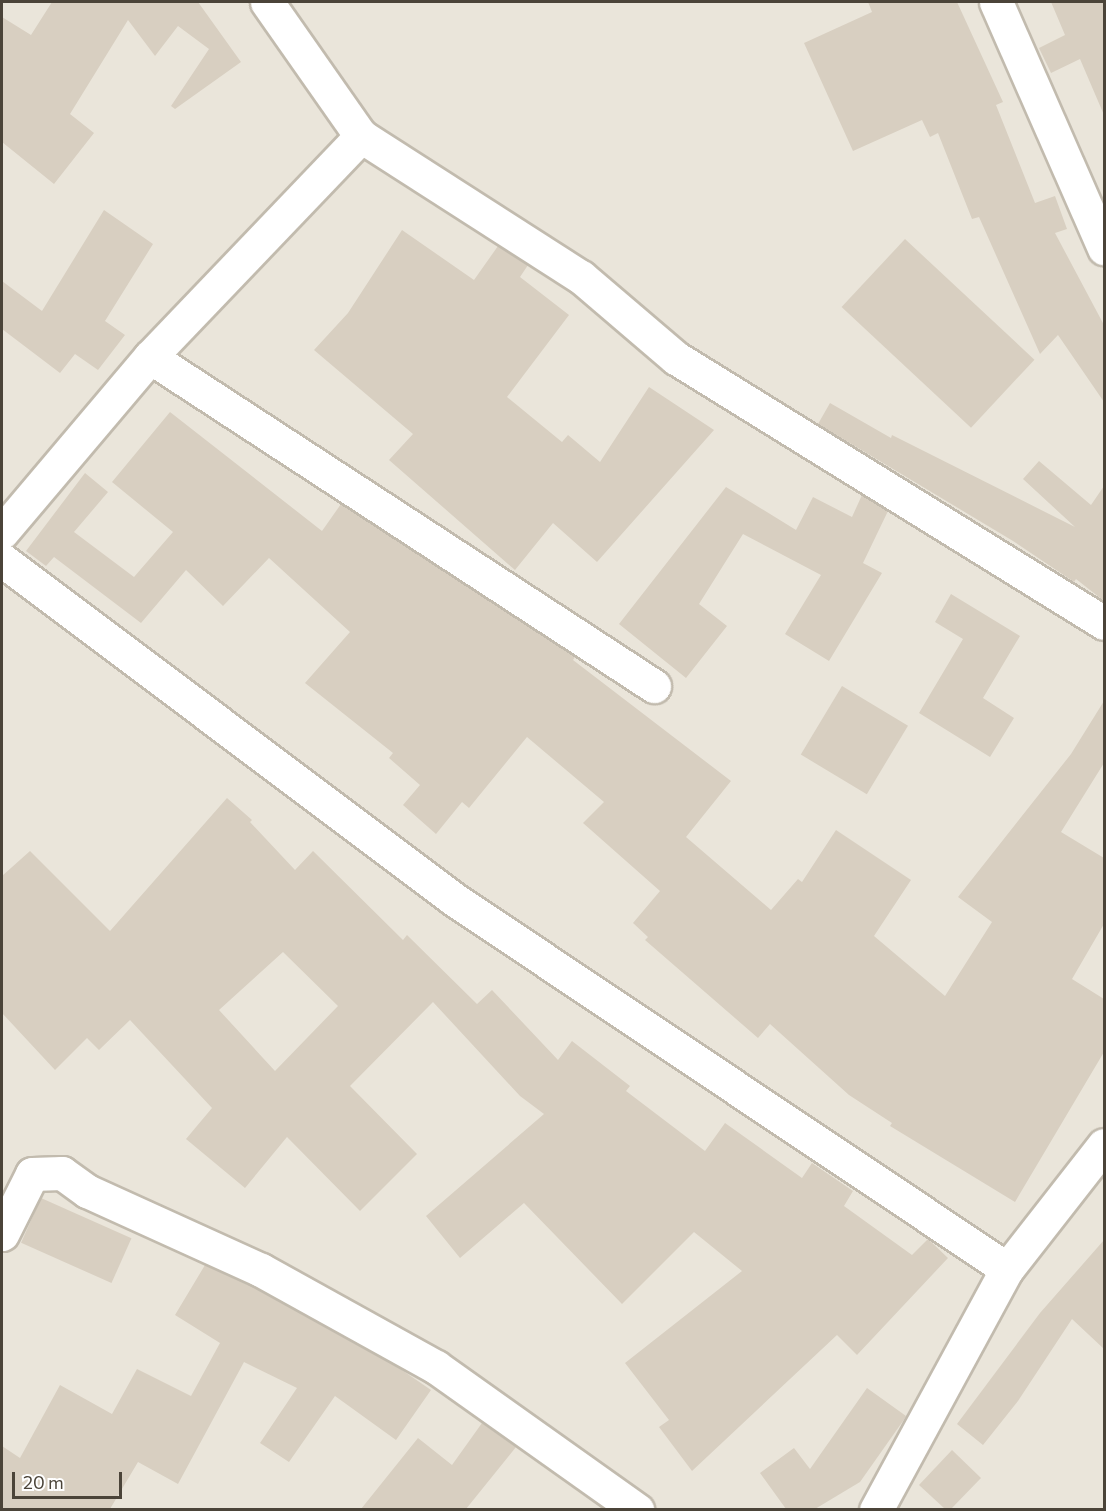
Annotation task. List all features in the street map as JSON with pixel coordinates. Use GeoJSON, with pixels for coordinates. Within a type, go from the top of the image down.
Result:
{"type":"FeatureCollection","features":[{"type":"Feature","properties":{"kind":"street"},"geometry":{"type":"LineString","coordinates":[[267,2],[361,136],[581,277],[676,357],[1104,623]]}},
{"type":"Feature","properties":{"kind":"street"},"geometry":{"type":"LineString","coordinates":[[996,2],[1104,248]]}},
{"type":"Feature","properties":{"kind":"street"},"geometry":{"type":"LineString","coordinates":[[2,532],[150,357],[361,136]]}},
{"type":"Feature","properties":{"kind":"street"},"geometry":{"type":"LineString","coordinates":[[150,357],[654,686]]}},
{"type":"Feature","properties":{"kind":"street"},"geometry":{"type":"LineString","coordinates":[[2,560],[455,900],[1007,1269]]}},
{"type":"Feature","properties":{"kind":"street"},"geometry":{"type":"LineString","coordinates":[[876,1509],[1007,1269],[1104,1145]]}},
{"type":"Feature","properties":{"kind":"street"},"geometry":{"type":"LineString","coordinates":[[2,1234],[32,1174],[62,1173],[87,1191],[261,1270],[436,1366],[637,1509]]}},
{"type":"Feature","properties":{"kind":"shaded area"},"geometry":{"type":"Polygon","coordinates":[[[2,2],[1104,2],[1104,1509],[2,1509],[2,2]]]}},
{"type":"Feature","properties":{"kind":"building"},"geometry":{"type":"Polygon","coordinates":[[[52,2],[198,2],[241,62],[175,109],[171,106],[209,49],[178,26],[155,56],[128,20],[70,114],[94,133],[54,184],[2,142],[2,17],[31,35],[52,2]]]}},
{"type":"Feature","properties":{"kind":"building"},"geometry":{"type":"Polygon","coordinates":[[[868,2],[957,2],[1003,102],[996,105],[1035,203],[1055,196],[1067,229],[1055,233],[1104,325],[1104,402],[1058,335],[1040,354],[979,217],[972,219],[938,133],[930,137],[922,120],[853,151],[804,43],[872,12],[868,2]]]}},
{"type":"Feature","properties":{"kind":"building"},"geometry":{"type":"Polygon","coordinates":[[[1051,2],[1104,2],[1104,115],[1080,59],[1051,73],[1039,48],[1065,35],[1051,2]]]}},
{"type":"Feature","properties":{"kind":"building"},"geometry":{"type":"Polygon","coordinates":[[[104,210],[153,244],[105,321],[125,335],[98,370],[75,354],[60,373],[2,329],[2,281],[42,311],[104,210]]]}},
{"type":"Feature","properties":{"kind":"building"},"geometry":{"type":"Polygon","coordinates":[[[402,230],[474,280],[498,246],[528,265],[520,277],[569,315],[507,397],[562,442],[568,435],[600,462],[649,387],[714,430],[597,562],[553,523],[515,570],[389,460],[413,434],[314,350],[348,313],[402,230]]]}},
{"type":"Feature","properties":{"kind":"building"},"geometry":{"type":"Polygon","coordinates":[[[905,239],[1034,360],[971,428],[842,307],[905,239]]]}},
{"type":"Feature","properties":{"kind":"building"},"geometry":{"type":"Polygon","coordinates":[[[830,403],[891,438],[892,435],[1075,527],[1023,479],[1039,461],[1091,505],[1104,486],[1104,601],[1076,579],[1074,582],[1013,541],[818,424],[830,403]]]}},
{"type":"Feature","properties":{"kind":"building"},"geometry":{"type":"Polygon","coordinates":[[[170,412],[322,531],[341,504],[575,657],[573,660],[731,781],[686,837],[771,910],[798,879],[802,882],[836,830],[911,880],[874,936],[945,996],[992,922],[958,897],[1071,754],[1104,701],[1104,763],[1061,832],[1104,858],[1104,924],[1072,979],[1104,999],[1104,1052],[1015,1202],[890,1126],[892,1123],[849,1095],[770,1024],[758,1038],[645,940],[648,937],[633,923],[660,891],[583,823],[604,802],[527,737],[469,808],[462,802],[436,834],[403,805],[420,785],[389,758],[393,753],[305,683],[350,632],[269,558],[223,606],[186,570],[141,623],[54,557],[46,566],[26,551],[85,473],[108,492],[74,532],[134,577],[173,532],[112,482],[170,412]]]}},
{"type":"Feature","properties":{"kind":"building"},"geometry":{"type":"Polygon","coordinates":[[[726,487],[796,530],[813,497],[852,517],[862,495],[888,511],[863,563],[882,573],[829,661],[785,634],[821,575],[743,534],[699,604],[727,626],[686,678],[619,624],[726,487]]]}},
{"type":"Feature","properties":{"kind":"building"},"geometry":{"type":"Polygon","coordinates":[[[951,594],[1020,636],[983,698],[1014,718],[990,757],[919,713],[963,639],[935,622],[951,594]]]}},
{"type":"Feature","properties":{"kind":"building"},"geometry":{"type":"Polygon","coordinates":[[[842,686],[908,726],[867,794],[801,755],[842,686]]]}},
{"type":"Feature","properties":{"kind":"building"},"geometry":{"type":"Polygon","coordinates":[[[227,798],[252,820],[250,822],[295,870],[313,851],[403,940],[407,935],[477,1004],[492,990],[558,1060],[572,1041],[630,1086],[626,1091],[705,1151],[725,1123],[802,1178],[812,1163],[853,1191],[844,1206],[912,1255],[928,1239],[948,1258],[857,1355],[837,1335],[692,1471],[659,1427],[669,1420],[625,1363],[742,1271],[694,1232],[622,1304],[524,1203],[460,1258],[426,1216],[544,1114],[520,1096],[433,1002],[350,1086],[417,1154],[360,1211],[287,1137],[245,1188],[186,1139],[212,1108],[130,1020],[99,1050],[87,1038],[55,1070],[2,1013],[2,876],[30,851],[110,931],[227,798]],[[283,952],[219,1010],[275,1071],[338,1006],[283,952]]]}},
{"type":"Feature","properties":{"kind":"building"},"geometry":{"type":"Polygon","coordinates":[[[41,1198],[131,1238],[112,1283],[21,1243],[41,1198]]]}},
{"type":"Feature","properties":{"kind":"building"},"geometry":{"type":"Polygon","coordinates":[[[1104,1240],[1104,1349],[1072,1319],[1018,1401],[983,1445],[957,1424],[1040,1313],[1104,1240]]]}},
{"type":"Feature","properties":{"kind":"building"},"geometry":{"type":"Polygon","coordinates":[[[205,1265],[253,1287],[399,1368],[431,1390],[396,1440],[335,1396],[289,1462],[260,1443],[297,1388],[244,1362],[178,1484],[138,1462],[110,1509],[2,1509],[2,1446],[20,1458],[60,1385],[112,1414],[137,1369],[191,1396],[220,1343],[175,1315],[205,1265]]]}},
{"type":"Feature","properties":{"kind":"building"},"geometry":{"type":"Polygon","coordinates":[[[867,1388],[906,1416],[903,1421],[860,1482],[815,1509],[786,1509],[760,1473],[794,1448],[810,1469],[867,1388]]]}},
{"type":"Feature","properties":{"kind":"building"},"geometry":{"type":"Polygon","coordinates":[[[482,1423],[516,1447],[466,1509],[361,1509],[418,1438],[452,1465],[482,1423]]]}},
{"type":"Feature","properties":{"kind":"building"},"geometry":{"type":"Polygon","coordinates":[[[952,1450],[981,1478],[951,1509],[945,1509],[919,1485],[952,1450]]]}}]}
